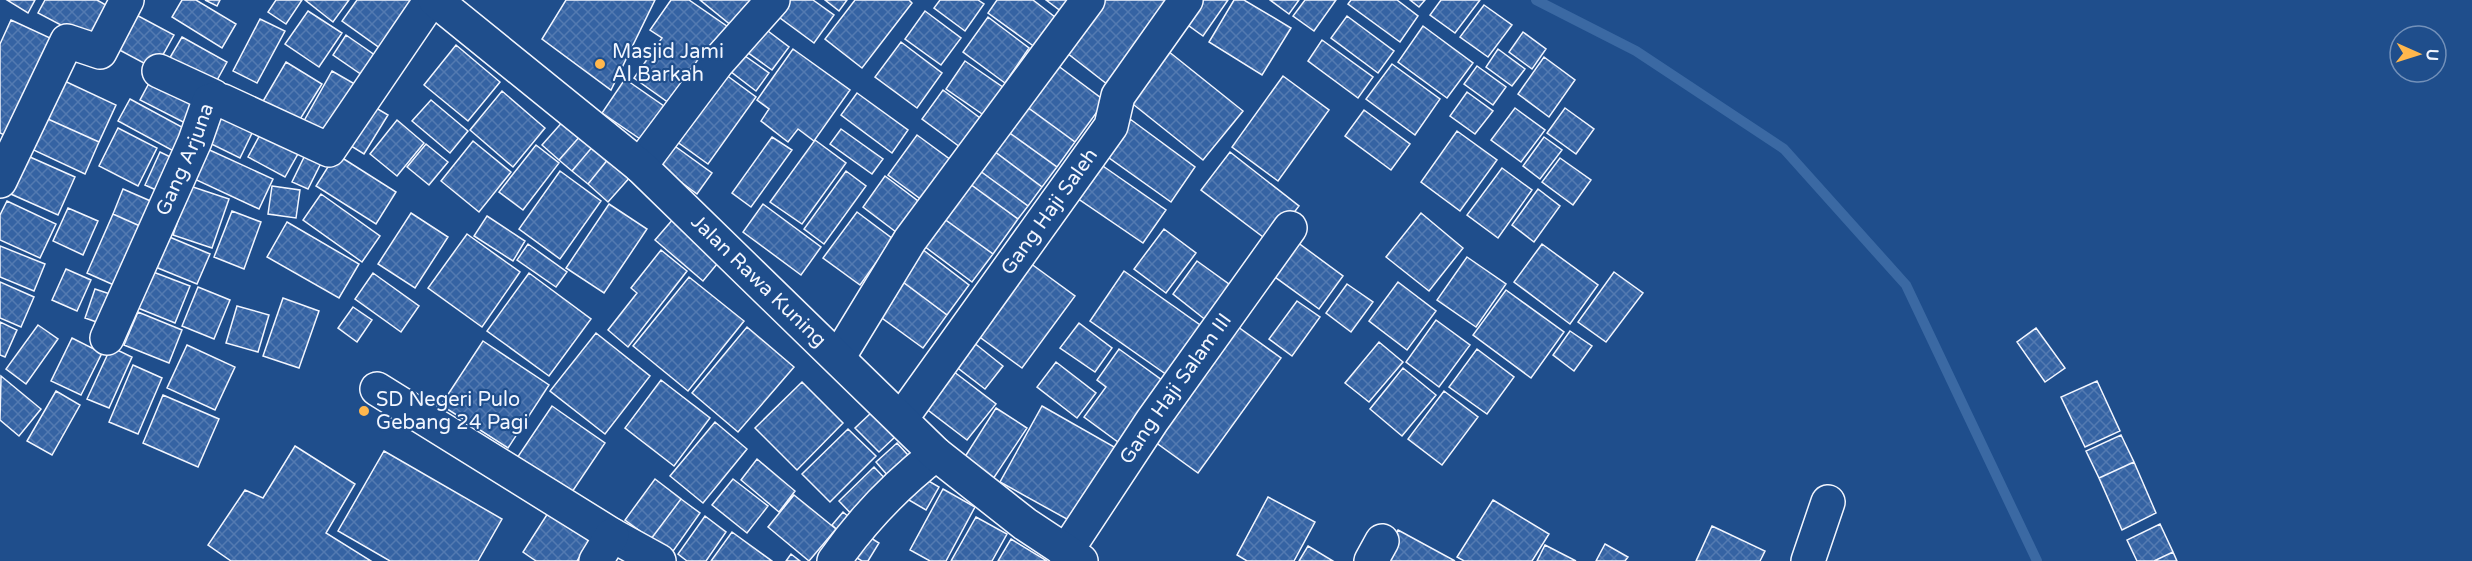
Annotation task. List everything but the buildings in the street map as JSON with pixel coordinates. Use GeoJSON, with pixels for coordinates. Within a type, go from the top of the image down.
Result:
{"type":"FeatureCollection","features":[{"type":"Feature","properties":{"kind":"street"},"geometry":{"type":"LineString","coordinates":[[0,181],[67,41],[100,52],[127,0]]}},
{"type":"Feature","properties":{"kind":"street","name":"Gang Arjuna"},"geometry":{"type":"LineString","coordinates":[[107,339],[195,141],[205,109],[211,101],[223,101],[329,150],[433,0]]}},
{"type":"Feature","properties":{"kind":"street","name":"Jalan Rawa Kuning"},"geometry":{"type":"LineString","coordinates":[[433,0],[640,166],[936,454],[1025,525],[1073,557]]}},
{"type":"Feature","properties":{"kind":"street"},"geometry":{"type":"LineString","coordinates":[[640,166],[717,63],[773,0]]}},
{"type":"Feature","properties":{"kind":"street"},"geometry":{"type":"LineString","coordinates":[[838,358],[910,240],[1088,0]]}},
{"type":"Feature","properties":{"kind":"street","name":"Gang Haji Saleh"},"geometry":{"type":"LineString","coordinates":[[901,419],[1111,126],[1118,96],[1186,0]]}},
{"type":"Feature","properties":{"kind":"street"},"geometry":{"type":"LineString","coordinates":[[159,71],[205,91],[213,96],[211,101]]}},
{"type":"Feature","properties":{"kind":"street","name":"Gang Haji Salam III"},"geometry":{"type":"LineString","coordinates":[[1073,557],[1152,421],[1290,228]]}},
{"type":"Feature","properties":{"kind":"street"},"geometry":{"type":"LineString","coordinates":[[377,389],[604,548],[659,561]]}},
{"type":"Feature","properties":{"kind":"street"},"geometry":{"type":"LineString","coordinates":[[834,561],[868,515],[911,473],[936,454]]}},
{"type":"Feature","properties":{"kind":"street"},"geometry":{"type":"LineString","coordinates":[[1808,561],[1828,502]]}},
{"type":"Feature","properties":{"kind":"waterway"},"geometry":{"type":"LineString","coordinates":[[1536,0],[1636,51],[1784,149],[1906,285],[2037,561]]}},
{"type":"Feature","properties":{"kind":"place","name":"Masjid Jami Al Barkah"},"geometry":{"type":"Point","coordinates":[600,64]}},
{"type":"Feature","properties":{"kind":"place","name":"SD Negeri Pulo Gebang 24 Pagi"},"geometry":{"type":"Point","coordinates":[364,411]}}]}
